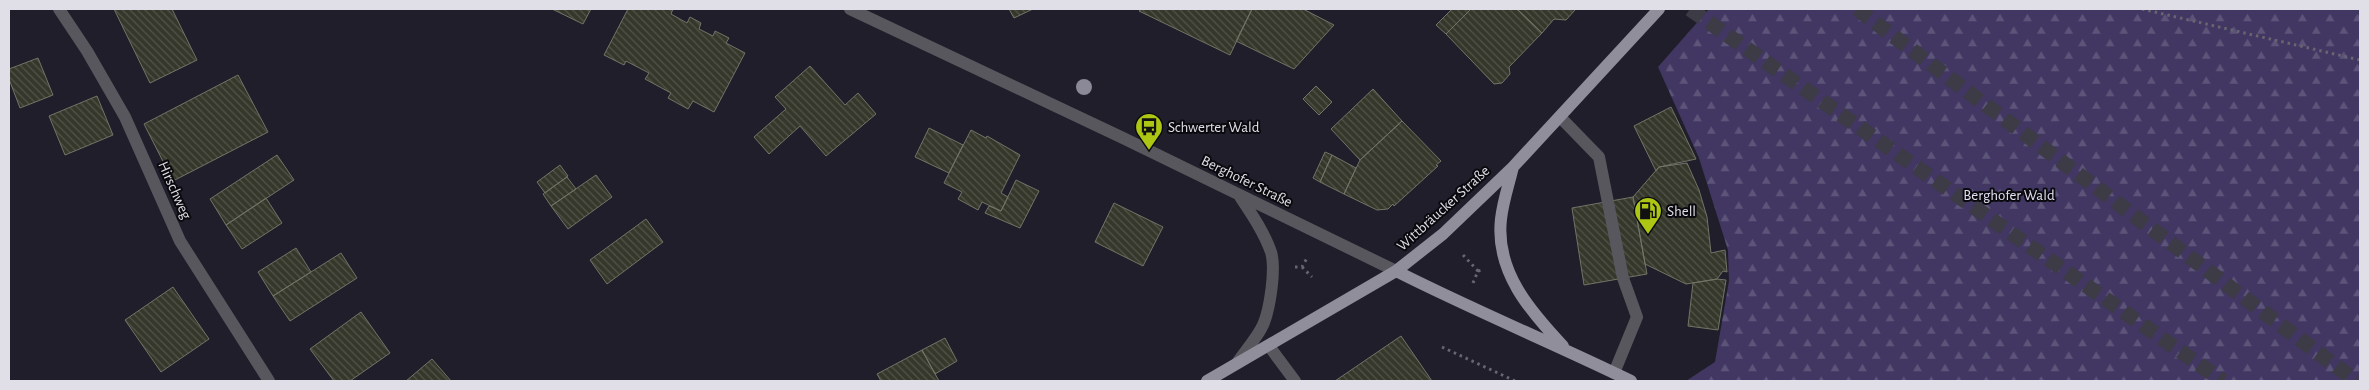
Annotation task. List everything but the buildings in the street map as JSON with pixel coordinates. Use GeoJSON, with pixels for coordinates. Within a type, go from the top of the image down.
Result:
{"type":"FeatureCollection","features":[{"type":"Feature","properties":{"kind":"main road","name":"Wittbräucker Straße"},"geometry":{"type":"LineString","coordinates":[[1207,381],[1396,271],[1457,221],[1560,117],[1659,9]]}},
{"type":"Feature","properties":{"kind":"main road"},"geometry":{"type":"LineString","coordinates":[[1513,166],[1501,220],[1501,244],[1516,288],[1536,318],[1566,349]]}},
{"type":"Feature","properties":{"kind":"main road","name":"Berghofer Straße"},"geometry":{"type":"LineString","coordinates":[[1396,271],[1631,381]]}},
{"type":"Feature","properties":{"kind":"street","name":"Hirschweg"},"geometry":{"type":"LineString","coordinates":[[59,9],[87,51],[125,117],[180,242],[269,381]]}},
{"type":"Feature","properties":{"kind":"street","name":"Berghofer Straße"},"geometry":{"type":"LineString","coordinates":[[850,9],[1396,271]]}},
{"type":"Feature","properties":{"kind":"street"},"geometry":{"type":"LineString","coordinates":[[1560,117],[1599,157],[1623,278],[1637,318],[1614,373]]}},
{"type":"Feature","properties":{"kind":"street"},"geometry":{"type":"LineString","coordinates":[[1237,363],[1263,326],[1270,298],[1273,269],[1271,253],[1255,220],[1239,195]]}},
{"type":"Feature","properties":{"kind":"street"},"geometry":{"type":"LineString","coordinates":[[1269,346],[1295,381]]}},
{"type":"Feature","properties":{"kind":"path"},"geometry":{"type":"LineString","coordinates":[[2142,9],[2360,60]]}},
{"type":"Feature","properties":{"kind":"path"},"geometry":{"type":"LineString","coordinates":[[1463,255],[1478,271]]}},
{"type":"Feature","properties":{"kind":"path"},"geometry":{"type":"LineString","coordinates":[[1302,267],[1312,277]]}},
{"type":"Feature","properties":{"kind":"path"},"geometry":{"type":"LineString","coordinates":[[1478,271],[1491,268]]}},
{"type":"Feature","properties":{"kind":"path"},"geometry":{"type":"LineString","coordinates":[[1473,284],[1478,271]]}},
{"type":"Feature","properties":{"kind":"path"},"geometry":{"type":"LineString","coordinates":[[1442,347],[1515,381]]}},
{"type":"Feature","properties":{"kind":"green space","name":"Berghofer Wald"},"geometry":{"type":"Polygon","coordinates":[[[1709,9],[2360,9],[2360,381],[1686,381],[1715,362],[1729,281],[1728,250],[1699,158],[1658,67],[1709,9]]]}},
{"type":"Feature","properties":{"kind":"tunnel"},"geometry":{"type":"LineString","coordinates":[[1690,9],[2223,381]]}},
{"type":"Feature","properties":{"kind":"tunnel"},"geometry":{"type":"LineString","coordinates":[[1857,9],[2356,381]]}},
{"type":"Feature","properties":{"kind":"place","name":"Schwerter Wald"},"geometry":{"type":"Point","coordinates":[1149,151]}},
{"type":"Feature","properties":{"kind":"place","name":"Shell"},"geometry":{"type":"Point","coordinates":[1648,235]}}]}
